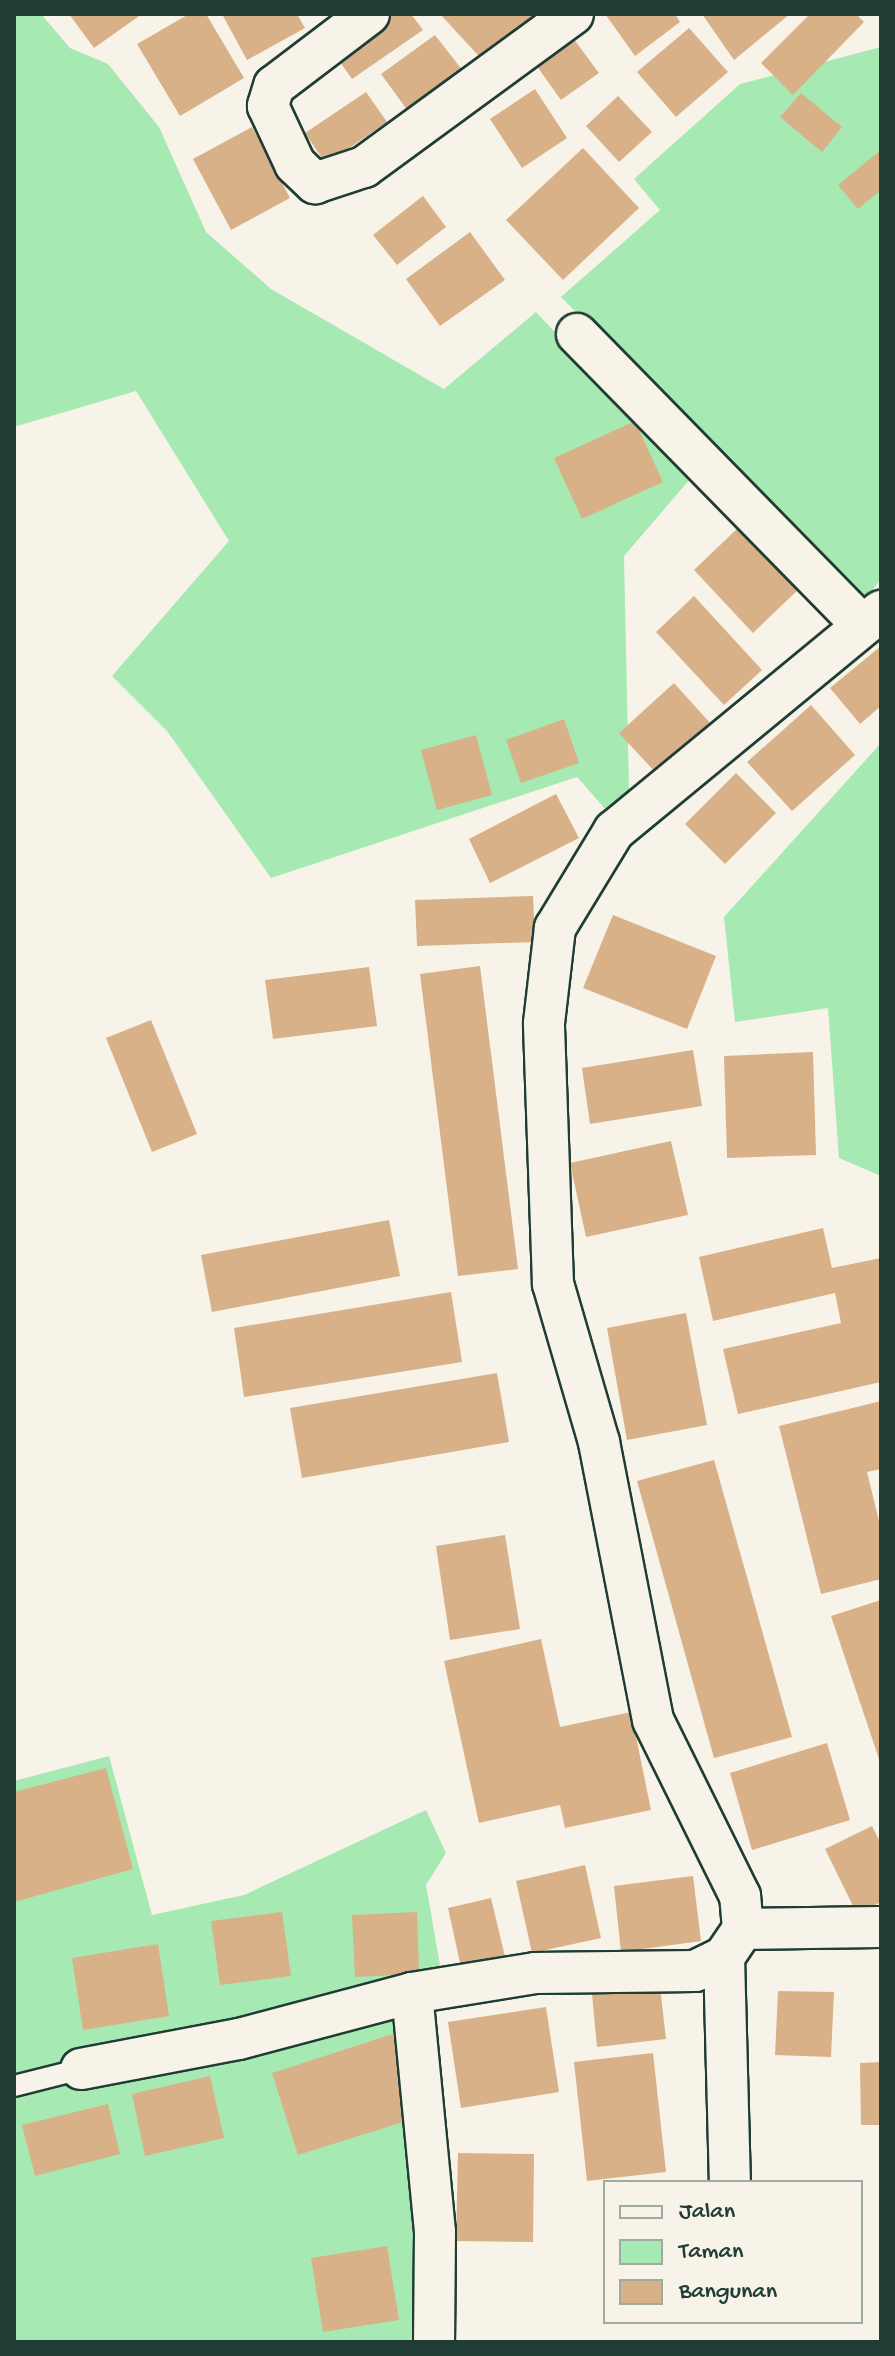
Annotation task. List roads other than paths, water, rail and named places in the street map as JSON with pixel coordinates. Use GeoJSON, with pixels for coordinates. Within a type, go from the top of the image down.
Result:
{"type":"FeatureCollection","features":[{"type":"Feature","properties":{"kind":"street"},"geometry":{"type":"LineString","coordinates":[[369,14],[274,86],[268,106],[295,164],[315,183],[375,160],[573,14]]}},
{"type":"Feature","properties":{"kind":"street"},"geometry":{"type":"LineString","coordinates":[[577,334],[871,618],[614,831],[555,928],[544,1023],[553,1284],[599,1442],[653,1720],[740,1896],[734,1943],[730,2180]]}},
{"type":"Feature","properties":{"kind":"street"},"geometry":{"type":"LineString","coordinates":[[81,2069],[239,2039],[412,1993],[535,1973],[695,1971],[734,1943],[881,1927]]}},
{"type":"Feature","properties":{"kind":"street"},"geometry":{"type":"LineString","coordinates":[[412,1993],[435,2232],[434,2342]]}},
{"type":"Feature","properties":{"kind":"lane"},"geometry":{"type":"LineString","coordinates":[[14,2086],[81,2069]]}}]}
